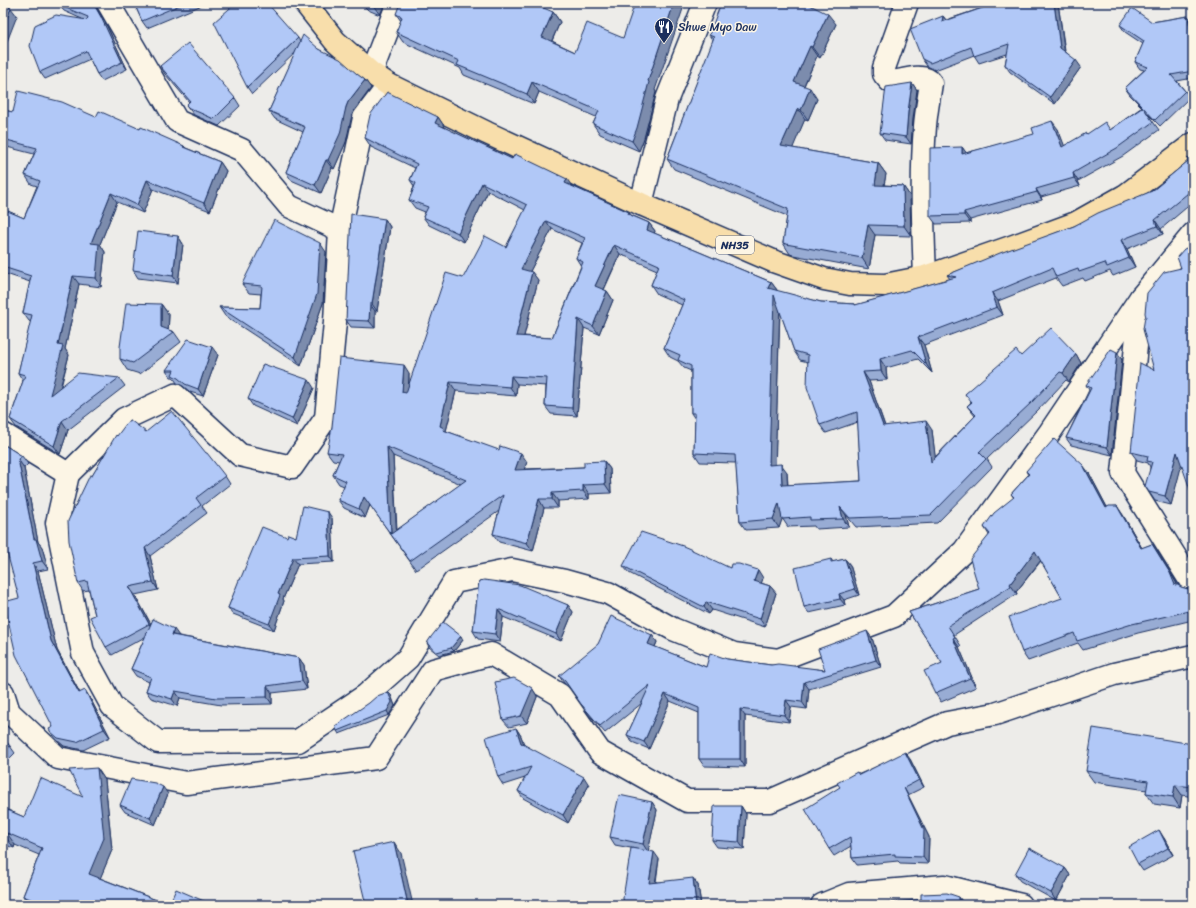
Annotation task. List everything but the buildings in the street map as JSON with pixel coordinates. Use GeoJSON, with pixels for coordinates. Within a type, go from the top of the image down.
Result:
{"type":"FeatureCollection","features":[{"type":"Feature","properties":{"kind":"highway","name":"NH35"},"geometry":{"type":"LineString","coordinates":[[305,3],[335,41],[371,73],[389,85],[487,133],[641,204],[773,261],[824,280],[850,284],[885,285],[925,277],[1011,247],[1076,223],[1126,195],[1193,144]]}},
{"type":"Feature","properties":{"kind":"street"},"geometry":{"type":"LineString","coordinates":[[108,3],[177,121],[242,150],[290,206],[340,230]]}},
{"type":"Feature","properties":{"kind":"street"},"geometry":{"type":"LineString","coordinates":[[371,73],[398,3]]}},
{"type":"Feature","properties":{"kind":"street"},"geometry":{"type":"LineString","coordinates":[[641,204],[667,99],[706,3]]}},
{"type":"Feature","properties":{"kind":"street"},"geometry":{"type":"LineString","coordinates":[[907,3],[884,68],[884,74],[890,81],[894,82],[922,77],[928,79],[931,83],[925,125],[923,168],[922,217],[925,277]]}},
{"type":"Feature","properties":{"kind":"street"},"geometry":{"type":"LineString","coordinates":[[389,85],[364,118],[340,230],[335,322],[326,418],[292,467],[240,455],[175,395],[124,419],[68,474],[57,523],[84,653],[112,706],[158,742],[298,741],[365,696],[408,658],[454,582],[512,570],[565,581],[608,593],[673,629],[734,654],[778,660],[894,616],[964,551],[1050,432],[1141,297],[1193,234]]}},
{"type":"Feature","properties":{"kind":"street"},"geometry":{"type":"LineString","coordinates":[[1141,297],[1123,473],[1193,585]]}},
{"type":"Feature","properties":{"kind":"street"},"geometry":{"type":"LineString","coordinates":[[3,434],[68,474]]}},
{"type":"Feature","properties":{"kind":"street"},"geometry":{"type":"LineString","coordinates":[[3,693],[9,712],[58,758],[186,782],[376,758],[433,670],[492,654],[560,695],[600,752],[688,801],[770,801],[947,724],[995,714],[1114,674],[1193,656]]}},
{"type":"Feature","properties":{"kind":"street"},"geometry":{"type":"LineString","coordinates":[[822,905],[849,894],[944,886],[1021,905]]}},
{"type":"Feature","properties":{"kind":"place","name":"Shwe Myo Daw"},"geometry":{"type":"Point","coordinates":[664,44]}}]}
